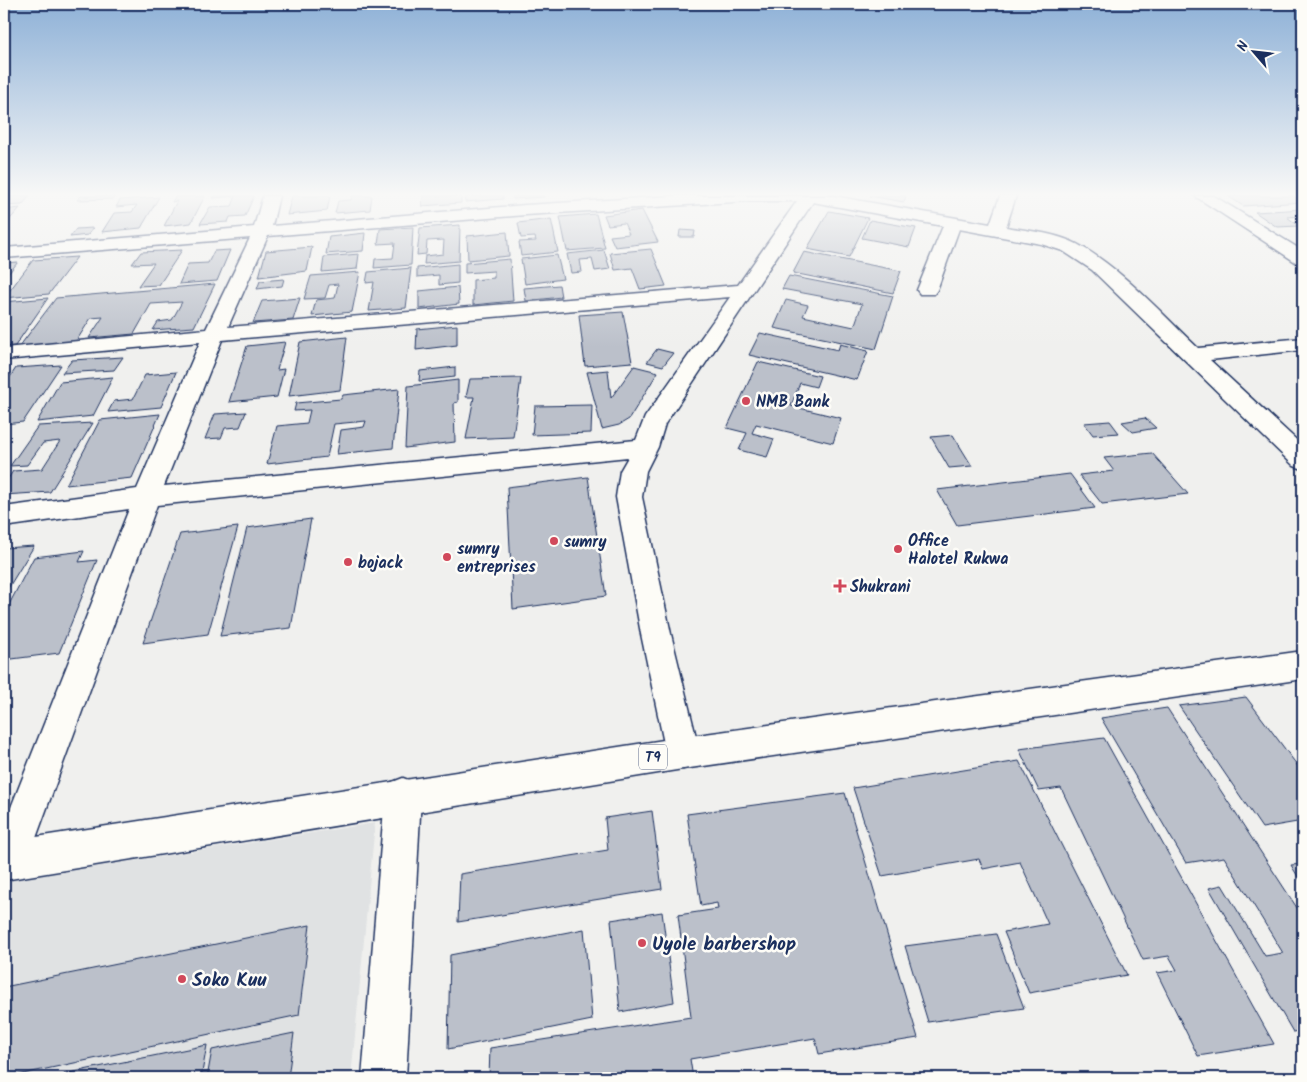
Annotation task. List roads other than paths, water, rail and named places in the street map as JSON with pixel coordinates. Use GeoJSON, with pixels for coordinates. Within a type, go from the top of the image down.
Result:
{"type":"FeatureCollection","features":[{"type":"Feature","properties":{"kind":"main road"},"geometry":{"type":"LineString","coordinates":[[4,253],[80,246]]}},
{"type":"Feature","properties":{"kind":"main road"},"geometry":{"type":"LineString","coordinates":[[6,861],[147,497],[214,334],[255,246]]}},
{"type":"Feature","properties":{"kind":"main road"},"geometry":{"type":"LineString","coordinates":[[683,753],[656,634],[629,498],[633,471],[646,448],[653,423],[774,246]]}},
{"type":"Feature","properties":{"kind":"main road"},"geometry":{"type":"LineString","coordinates":[[927,290],[944,246]]}},
{"type":"Feature","properties":{"kind":"main road"},"geometry":{"type":"LineString","coordinates":[[1067,246],[1099,266],[1303,460]]}},
{"type":"Feature","properties":{"kind":"main road"},"geometry":{"type":"LineString","coordinates":[[1284,246],[1303,259]]}},
{"type":"Feature","properties":{"kind":"main road"},"geometry":{"type":"LineString","coordinates":[[4,354],[214,334],[744,290]]}},
{"type":"Feature","properties":{"kind":"main road"},"geometry":{"type":"LineString","coordinates":[[1192,354],[1303,344]]}},
{"type":"Feature","properties":{"kind":"main road"},"geometry":{"type":"LineString","coordinates":[[4,517],[147,497],[646,448]]}},
{"type":"Feature","properties":{"kind":"main road","name":"T9"},"geometry":{"type":"LineString","coordinates":[[6,861],[403,796],[683,753],[1303,665]]}},
{"type":"Feature","properties":{"kind":"main road"},"geometry":{"type":"LineString","coordinates":[[384,1078],[403,796]]}},
{"type":"Feature","properties":{"kind":"place","name":"NMB Bank"},"geometry":{"type":"Point","coordinates":[746,401]}},
{"type":"Feature","properties":{"kind":"place","name":"sumry"},"geometry":{"type":"Point","coordinates":[554,541]}},
{"type":"Feature","properties":{"kind":"place","name":"Office Halotel Rukwa"},"geometry":{"type":"Point","coordinates":[898,549]}},
{"type":"Feature","properties":{"kind":"place","name":"sumry entreprises"},"geometry":{"type":"Point","coordinates":[447,557]}},
{"type":"Feature","properties":{"kind":"place","name":"bojack"},"geometry":{"type":"Point","coordinates":[348,562]}},
{"type":"Feature","properties":{"kind":"place","name":"Shukrani"},"geometry":{"type":"Point","coordinates":[840,586]}},
{"type":"Feature","properties":{"kind":"place","name":"Uyole barbershop"},"geometry":{"type":"Point","coordinates":[642,943]}},
{"type":"Feature","properties":{"kind":"place","name":"Soko Kuu"},"geometry":{"type":"Point","coordinates":[182,979]}}]}
